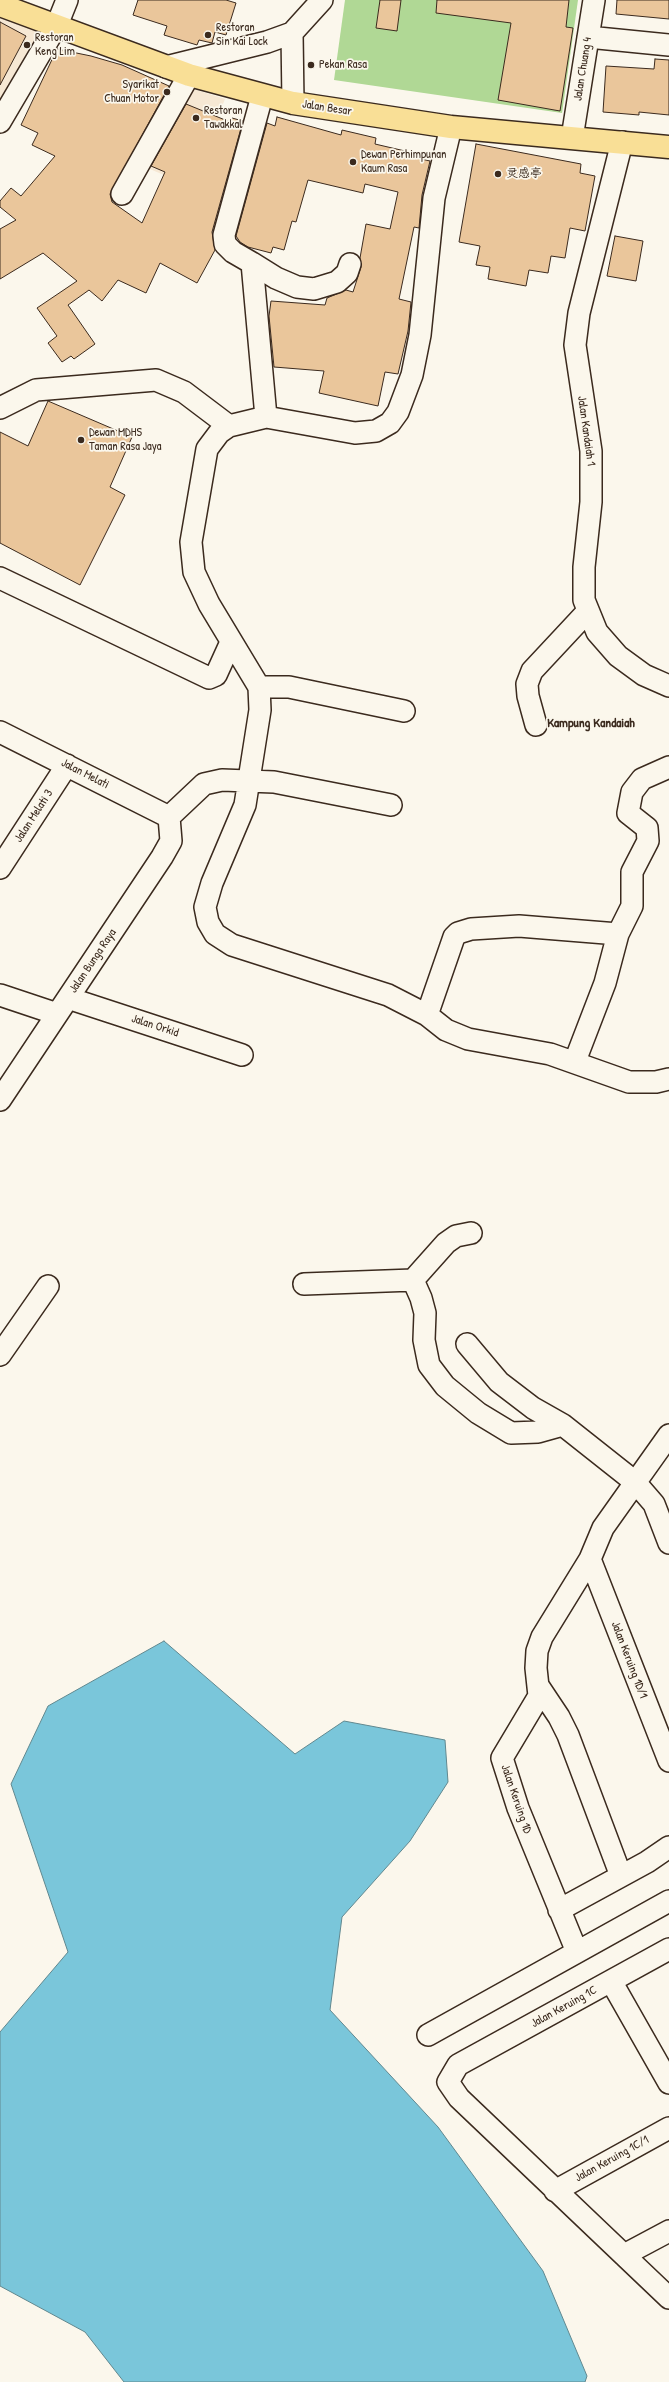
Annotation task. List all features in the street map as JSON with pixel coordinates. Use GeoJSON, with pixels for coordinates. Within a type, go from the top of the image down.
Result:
{"type":"FeatureCollection","features":[{"type":"Feature","properties":{"kind":"main road","name":"Jalan Besar"},"geometry":{"type":"LineString","coordinates":[[0,5],[189,75],[262,96],[451,127],[669,147]]}},
{"type":"Feature","properties":{"kind":"street"},"geometry":{"type":"LineString","coordinates":[[0,122],[57,25],[67,0]]}},
{"type":"Feature","properties":{"kind":"street"},"geometry":{"type":"LineString","coordinates":[[166,67],[267,42],[292,33],[322,0]]}},
{"type":"Feature","properties":{"kind":"street","name":"Jalan Chuang 4"},"geometry":{"type":"LineString","coordinates":[[572,138],[594,0]]}},
{"type":"Feature","properties":{"kind":"street"},"geometry":{"type":"LineString","coordinates":[[292,33],[293,102]]}},
{"type":"Feature","properties":{"kind":"street"},"geometry":{"type":"LineString","coordinates":[[588,36],[669,45]]}},
{"type":"Feature","properties":{"kind":"street"},"geometry":{"type":"LineString","coordinates":[[122,194],[189,75]]}},
{"type":"Feature","properties":{"kind":"street"},"geometry":{"type":"LineString","coordinates":[[262,96],[224,235],[225,244],[233,252],[276,278],[297,287],[314,289],[337,282],[347,273],[350,264]]}},
{"type":"Feature","properties":{"kind":"street"},"geometry":{"type":"LineString","coordinates":[[451,127],[434,198],[420,335],[412,375],[398,412],[390,423],[376,431],[355,433],[266,417],[229,426],[219,433],[207,449],[191,542],[194,572],[231,642],[259,687],[260,710],[245,805],[212,883],[205,907],[208,922],[215,934],[232,945],[271,959],[388,995],[427,1015],[446,1030],[468,1039],[550,1054],[575,1061],[629,1082],[656,1082],[669,1079]]}},
{"type":"Feature","properties":{"kind":"street","name":"Jalan Kandaiah 1"},"geometry":{"type":"LineString","coordinates":[[622,142],[579,314],[575,345],[591,452],[591,502],[584,567],[584,600],[596,632],[618,656],[644,675],[669,686]]}},
{"type":"Feature","properties":{"kind":"street"},"geometry":{"type":"LineString","coordinates":[[252,263],[266,417]]}},
{"type":"Feature","properties":{"kind":"street"},"geometry":{"type":"LineString","coordinates":[[0,408],[36,390],[156,380],[184,392],[229,426]]}},
{"type":"Feature","properties":{"kind":"street"},"geometry":{"type":"LineString","coordinates":[[0,578],[209,678],[216,675],[231,642]]}},
{"type":"Feature","properties":{"kind":"street"},"geometry":{"type":"LineString","coordinates":[[536,724],[528,696],[527,684],[532,671],[588,611]]}},
{"type":"Feature","properties":{"kind":"street"},"geometry":{"type":"LineString","coordinates":[[259,687],[289,687],[404,711]]}},
{"type":"Feature","properties":{"kind":"street","name":"Jalan Melati"},"geometry":{"type":"LineString","coordinates":[[0,732],[169,817]]}},
{"type":"Feature","properties":{"kind":"street","name":"Jalan Melati 3"},"geometry":{"type":"LineString","coordinates":[[0,868],[67,765]]}},
{"type":"Feature","properties":{"kind":"street"},"geometry":{"type":"LineString","coordinates":[[575,1061],[605,983],[618,934],[632,906],[632,872],[645,848],[649,833],[647,828],[628,813],[632,792],[642,779],[669,767]]}},
{"type":"Feature","properties":{"kind":"street"},"geometry":{"type":"LineString","coordinates":[[169,817],[204,784],[222,780],[274,782],[391,805]]}},
{"type":"Feature","properties":{"kind":"street","name":"Jalan Bunga Raya"},"geometry":{"type":"LineString","coordinates":[[0,1100],[162,857],[171,841],[169,817]]}},
{"type":"Feature","properties":{"kind":"street"},"geometry":{"type":"LineString","coordinates":[[427,1015],[454,938],[458,933],[470,929],[518,926],[618,934]]}},
{"type":"Feature","properties":{"kind":"street","name":"Jalan Orkid"},"geometry":{"type":"LineString","coordinates":[[0,995],[63,1006],[242,1055]]}},
{"type":"Feature","properties":{"kind":"street"},"geometry":{"type":"LineString","coordinates":[[304,1284],[413,1280],[446,1243],[456,1236],[470,1233]]}},
{"type":"Feature","properties":{"kind":"street"},"geometry":{"type":"LineString","coordinates":[[413,1280],[421,1298],[425,1313],[424,1340],[429,1365],[445,1386],[478,1413],[511,1433],[538,1432],[563,1425]]}},
{"type":"Feature","properties":{"kind":"street"},"geometry":{"type":"LineString","coordinates":[[0,1355],[48,1286]]}},
{"type":"Feature","properties":{"kind":"street"},"geometry":{"type":"LineString","coordinates":[[467,1344],[499,1382],[533,1408],[563,1425],[635,1482],[654,1504],[669,1543]]}},
{"type":"Feature","properties":{"kind":"street"},"geometry":{"type":"LineString","coordinates":[[635,1482],[669,1435]]}},
{"type":"Feature","properties":{"kind":"street","name":"Jalan Keruing 1D"},"geometry":{"type":"LineString","coordinates":[[577,1952],[518,1808],[502,1758],[539,1696],[536,1668],[537,1651],[542,1638],[590,1559],[603,1528],[635,1482]]}},
{"type":"Feature","properties":{"kind":"street","name":"Jalan Keruing 1D/1"},"geometry":{"type":"LineString","coordinates":[[590,1559],[669,1761]]}},
{"type":"Feature","properties":{"kind":"street"},"geometry":{"type":"LineString","coordinates":[[539,1687],[560,1717],[568,1735],[621,1876]]}},
{"type":"Feature","properties":{"kind":"street"},"geometry":{"type":"LineString","coordinates":[[559,1910],[621,1876],[669,1847]]}},
{"type":"Feature","properties":{"kind":"street"},"geometry":{"type":"LineString","coordinates":[[428,2035],[669,1901]]}},
{"type":"Feature","properties":{"kind":"street","name":"Jalan Keruing 1C"},"geometry":{"type":"LineString","coordinates":[[555,2191],[459,2098],[448,2082],[458,2064],[669,1949]]}},
{"type":"Feature","properties":{"kind":"street"},"geometry":{"type":"LineString","coordinates":[[611,1980],[669,2083]]}},
{"type":"Feature","properties":{"kind":"street","name":"Jalan Keruing 1C/1"},"geometry":{"type":"LineString","coordinates":[[555,2191],[669,2128]]}},
{"type":"Feature","properties":{"kind":"street"},"geometry":{"type":"LineString","coordinates":[[555,2191],[669,2298]]}},
{"type":"Feature","properties":{"kind":"street"},"geometry":{"type":"LineString","coordinates":[[624,2255],[669,2231]]}},
{"type":"Feature","properties":{"kind":"shaded area"},"geometry":{"type":"Polygon","coordinates":[[[0,17],[45,32],[0,107],[0,17]]]}},
{"type":"Feature","properties":{"kind":"shaded area"},"geometry":{"type":"Polygon","coordinates":[[[190,88],[225,99],[190,186],[145,167],[190,88]]]}},
{"type":"Feature","properties":{"kind":"green space"},"geometry":{"type":"Polygon","coordinates":[[[345,0],[578,0],[562,113],[334,80],[345,0]]]}},
{"type":"Feature","properties":{"kind":"water"},"geometry":{"type":"Polygon","coordinates":[[[164,1641],[295,1754],[344,1721],[445,1740],[448,1782],[410,1841],[342,1917],[330,2010],[438,2127],[543,2271],[587,2376],[585,2382],[124,2382],[85,2332],[0,2286],[0,2032],[68,1952],[11,1784],[48,1706],[164,1641]]]}},
{"type":"Feature","properties":{"kind":"building"},"geometry":{"type":"Polygon","coordinates":[[[138,0],[226,0],[236,3],[226,35],[215,32],[212,43],[199,40],[197,45],[164,35],[167,26],[133,15],[138,0]]]}},
{"type":"Feature","properties":{"kind":"building"},"geometry":{"type":"Polygon","coordinates":[[[380,0],[401,0],[397,31],[376,28],[380,0]]]}},
{"type":"Feature","properties":{"kind":"building"},"geometry":{"type":"Polygon","coordinates":[[[437,0],[569,0],[566,27],[573,28],[560,111],[498,100],[511,23],[436,13],[437,0]]]}},
{"type":"Feature","properties":{"kind":"building"},"geometry":{"type":"Polygon","coordinates":[[[617,0],[669,0],[669,19],[616,14],[617,0]]]}},
{"type":"Feature","properties":{"kind":"building"},"geometry":{"type":"Polygon","coordinates":[[[0,22],[26,36],[0,85],[0,22]]]}},
{"type":"Feature","properties":{"kind":"building"},"geometry":{"type":"Polygon","coordinates":[[[57,49],[91,56],[122,65],[169,86],[110,194],[112,202],[142,223],[165,172],[151,166],[186,104],[230,122],[232,118],[243,121],[212,232],[215,250],[197,283],[160,263],[146,293],[118,280],[102,301],[89,290],[68,305],[95,344],[74,359],[71,356],[62,362],[48,343],[57,336],[37,308],[77,281],[43,253],[0,279],[0,229],[16,220],[0,207],[0,201],[11,188],[21,196],[55,156],[32,145],[38,133],[21,125],[57,49]]]}},
{"type":"Feature","properties":{"kind":"building"},"geometry":{"type":"Polygon","coordinates":[[[655,59],[669,60],[669,115],[639,112],[639,115],[603,112],[606,66],[654,69],[655,59]]]}},
{"type":"Feature","properties":{"kind":"building"},"geometry":{"type":"Polygon","coordinates":[[[277,117],[341,135],[342,130],[376,138],[375,144],[405,151],[404,155],[430,161],[422,195],[419,228],[414,227],[399,299],[411,302],[408,331],[398,374],[385,372],[378,406],[319,393],[324,371],[274,367],[269,316],[271,301],[325,305],[327,298],[346,290],[353,292],[361,267],[360,258],[366,224],[390,229],[398,192],[365,184],[363,193],[308,180],[296,222],[292,221],[284,250],[273,247],[271,253],[248,247],[240,242],[236,236],[267,123],[275,126],[277,117]]]}},
{"type":"Feature","properties":{"kind":"building"},"geometry":{"type":"Polygon","coordinates":[[[476,144],[581,164],[580,173],[595,176],[585,231],[570,228],[565,258],[551,256],[548,273],[529,270],[526,286],[488,279],[490,267],[476,265],[480,246],[459,242],[476,144]]]}},
{"type":"Feature","properties":{"kind":"building"},"geometry":{"type":"Polygon","coordinates":[[[615,236],[643,241],[636,281],[607,276],[615,236]]]}},
{"type":"Feature","properties":{"kind":"building"},"geometry":{"type":"Polygon","coordinates":[[[48,401],[132,437],[110,487],[125,495],[80,585],[0,543],[0,432],[28,446],[48,401]]]}},
{"type":"Feature","properties":{"kind":"place","name":"Restoran Sin Kai Lock"},"geometry":{"type":"Point","coordinates":[208,35]}},
{"type":"Feature","properties":{"kind":"place","name":"Restoran Keng Lim"},"geometry":{"type":"Point","coordinates":[27,45]}},
{"type":"Feature","properties":{"kind":"place","name":"Pekan Rasa"},"geometry":{"type":"Point","coordinates":[311,65]}},
{"type":"Feature","properties":{"kind":"place","name":"Syarikat Chuan Motor"},"geometry":{"type":"Point","coordinates":[167,92]}},
{"type":"Feature","properties":{"kind":"place","name":"Restoran Tawakkal"},"geometry":{"type":"Point","coordinates":[196,118]}},
{"type":"Feature","properties":{"kind":"place","name":"Dewan Perhimpunan Kaum Rasa"},"geometry":{"type":"Point","coordinates":[353,162]}},
{"type":"Feature","properties":{"kind":"place","name":"灵感亭"},"geometry":{"type":"Point","coordinates":[498,174]}},
{"type":"Feature","properties":{"kind":"place","name":"Dewan MDHS Taman Rasa Jaya"},"geometry":{"type":"Point","coordinates":[81,440]}},
{"type":"Feature","properties":{"kind":"district","name":"Kampung Kandaiah"},"geometry":{"type":"Point","coordinates":[591,724]}}]}
